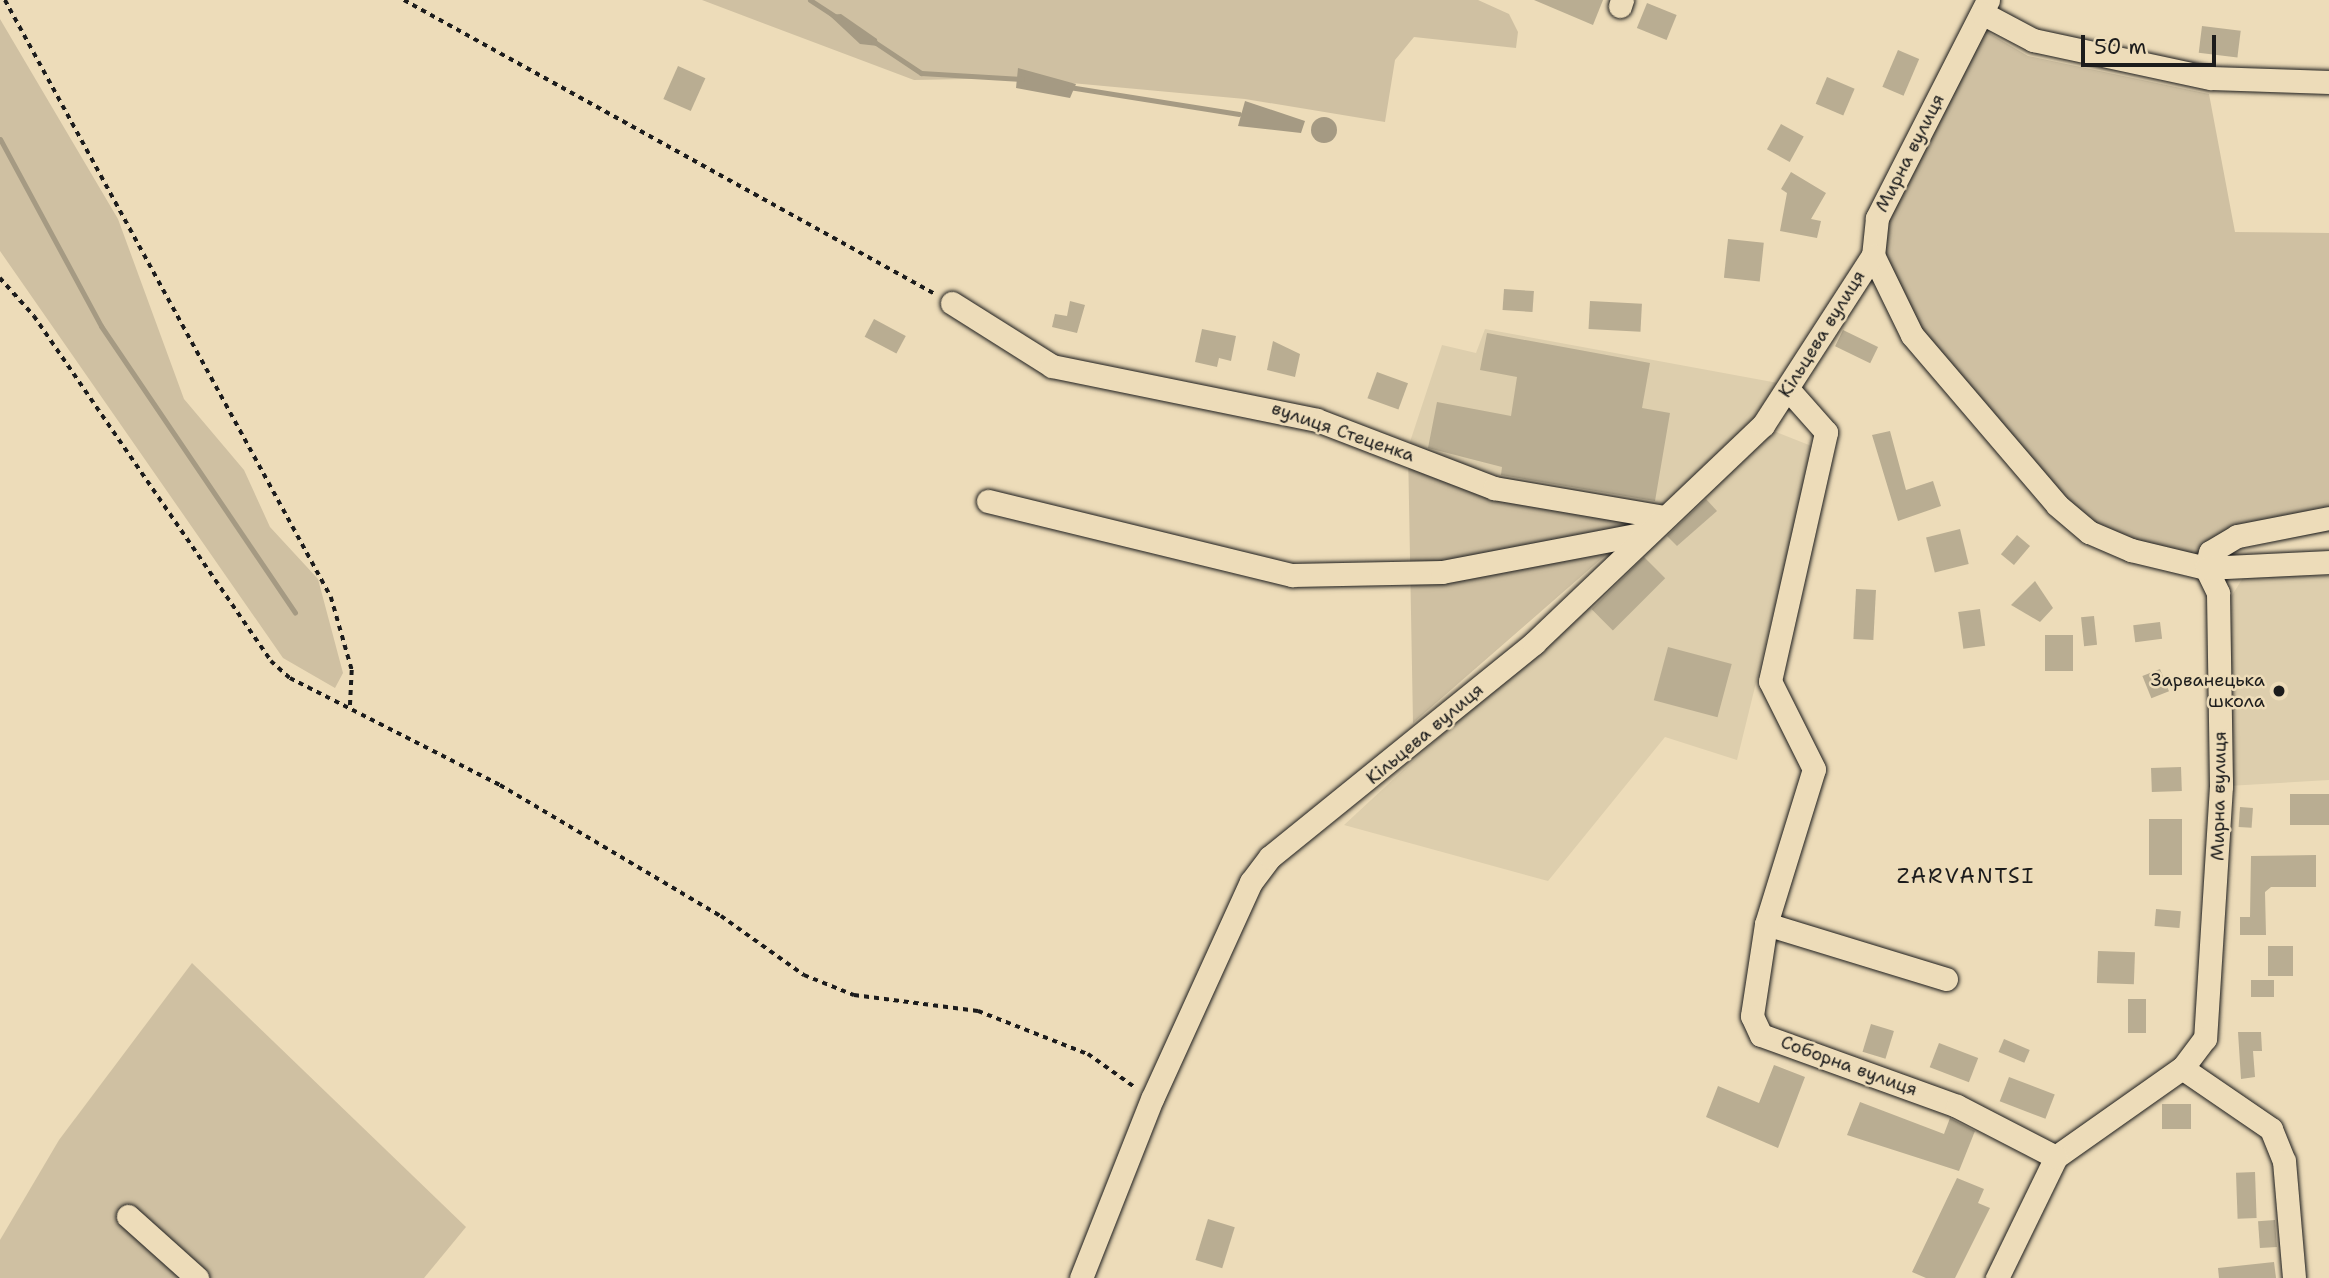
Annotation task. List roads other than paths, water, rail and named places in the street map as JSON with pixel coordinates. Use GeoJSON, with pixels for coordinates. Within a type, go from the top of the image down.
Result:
{"type":"FeatureCollection","features":[{"type":"Feature","properties":{"kind":"street"},"geometry":{"type":"LineString","coordinates":[[1985,7],[2034,40],[2211,78],[2329,82]]}},
{"type":"Feature","properties":{"kind":"street","name":"Мирна вулиця"},"geometry":{"type":"LineString","coordinates":[[1872,255],[1877,218],[1985,7]]}},
{"type":"Feature","properties":{"kind":"street"},"geometry":{"type":"LineString","coordinates":[[1872,255],[1912,335],[2057,505],[2089,532],[2120,545],[2206,568],[2329,562]]}},
{"type":"Feature","properties":{"kind":"street","name":"Кільцева вулиця"},"geometry":{"type":"LineString","coordinates":[[1081,1278],[1152,1099],[1251,881],[1270,857],[1534,643],[1763,425],[1872,255]]}},
{"type":"Feature","properties":{"kind":"street","name":"вулиця Стеценка"},"geometry":{"type":"LineString","coordinates":[[952,303],[1052,366],[1317,420],[1494,488],[1664,517]]}},
{"type":"Feature","properties":{"kind":"street","name":"Соборна вулиця"},"geometry":{"type":"LineString","coordinates":[[1788,389],[1826,432],[1770,681],[1814,769],[1766,924],[1752,1016],[1761,1035],[1957,1106],[2056,1157]]}},
{"type":"Feature","properties":{"kind":"street"},"geometry":{"type":"LineString","coordinates":[[988,501],[1292,575],[1442,572],[1647,533]]}},
{"type":"Feature","properties":{"kind":"street"},"geometry":{"type":"LineString","coordinates":[[2206,568],[2210,552],[2237,536],[2329,518]]}},
{"type":"Feature","properties":{"kind":"street","name":"Мирна вулиця"},"geometry":{"type":"LineString","coordinates":[[1997,1278],[2056,1157],[2182,1068],[2205,1038],[2210,1010],[2221,786],[2218,593],[2206,568]]}},
{"type":"Feature","properties":{"kind":"street"},"geometry":{"type":"LineString","coordinates":[[1766,924],[1946,979]]}},
{"type":"Feature","properties":{"kind":"street"},"geometry":{"type":"LineString","coordinates":[[2182,1068],[2271,1129],[2284,1161],[2294,1278]]}},
{"type":"Feature","properties":{"kind":"street"},"geometry":{"type":"LineString","coordinates":[[128,1216],[197,1278]]}},
{"type":"Feature","properties":{"kind":"waterway"},"geometry":{"type":"LineString","coordinates":[[810,0],[839,19]]}},
{"type":"Feature","properties":{"kind":"waterway"},"geometry":{"type":"LineString","coordinates":[[873,41],[921,73],[1022,79]]}},
{"type":"Feature","properties":{"kind":"waterway"},"geometry":{"type":"LineString","coordinates":[[1069,87],[1239,114]]}},
{"type":"Feature","properties":{"kind":"waterway"},"geometry":{"type":"LineString","coordinates":[[0,139],[101,326],[295,613]]}},
{"type":"Feature","properties":{"kind":"place","name":"Зарванецька школа"},"geometry":{"type":"Point","coordinates":[2279,691]}},
{"type":"Feature","properties":{"kind":"district","name":"ZARVANTSI"},"geometry":{"type":"Point","coordinates":[1966,876]}}]}
